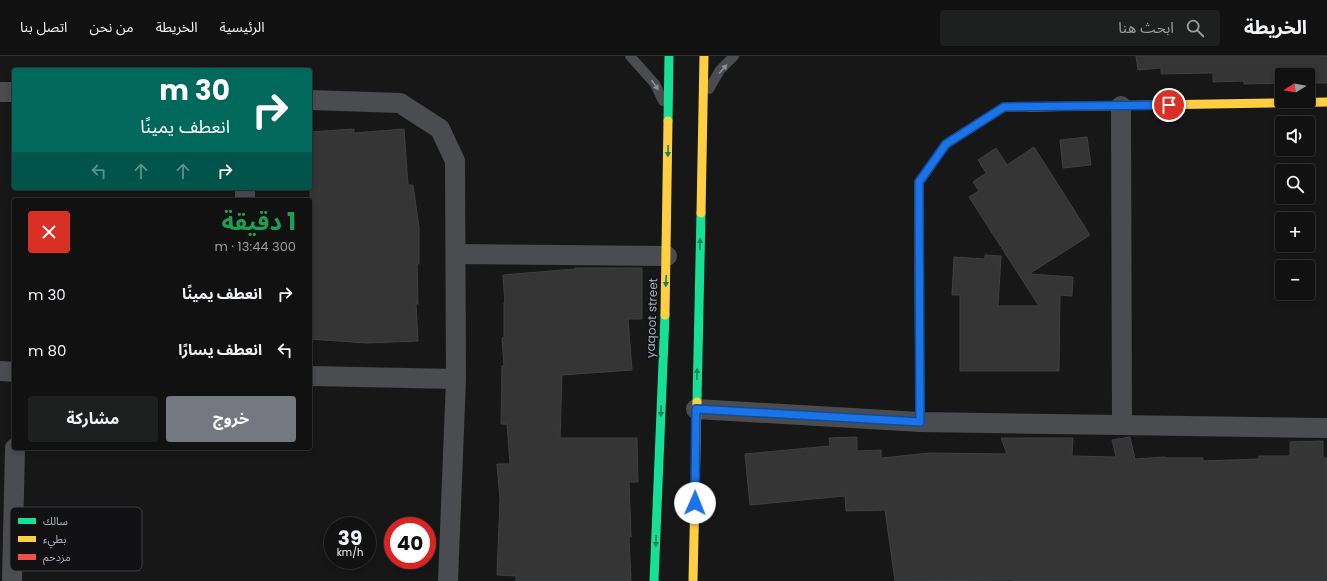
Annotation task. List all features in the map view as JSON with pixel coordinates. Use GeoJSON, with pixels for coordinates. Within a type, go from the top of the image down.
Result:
{"type":"FeatureCollection","features":[{"type":"Feature","properties":{"kind":"street","name":"yaqoot street"},"geometry":{"type":"LineString","coordinates":[[654,581],[667,256],[669,123],[668,56]]}},
{"type":"Feature","properties":{"kind":"street"},"geometry":{"type":"LineString","coordinates":[[694,581],[696,409],[705,57]]}},
{"type":"Feature","properties":{"kind":"street"},"geometry":{"type":"LineString","coordinates":[[0,92],[12,92]]}},
{"type":"Feature","properties":{"kind":"street"},"geometry":{"type":"LineString","coordinates":[[312,100],[400,103],[440,129],[455,161],[456,379],[448,581]]}},
{"type":"Feature","properties":{"kind":"street"},"geometry":{"type":"LineString","coordinates":[[920,422],[919,182],[946,144],[1004,107],[1327,102]]}},
{"type":"Feature","properties":{"kind":"street"},"geometry":{"type":"LineString","coordinates":[[1121,106],[1122,425]]}},
{"type":"Feature","properties":{"kind":"street"},"geometry":{"type":"LineString","coordinates":[[456,254],[667,256]]}},
{"type":"Feature","properties":{"kind":"street"},"geometry":{"type":"LineString","coordinates":[[0,371],[12,372]]}},
{"type":"Feature","properties":{"kind":"street"},"geometry":{"type":"LineString","coordinates":[[312,376],[456,379]]}},
{"type":"Feature","properties":{"kind":"street"},"geometry":{"type":"LineString","coordinates":[[696,409],[920,422],[1327,428]]}},
{"type":"Feature","properties":{"kind":"street"},"geometry":{"type":"LineString","coordinates":[[14,507],[15,450]]}},
{"type":"Feature","properties":{"kind":"street"},"geometry":{"type":"LineString","coordinates":[[12,571],[12,581]]}},
{"type":"Feature","properties":{"kind":"lane"},"geometry":{"type":"LineString","coordinates":[[630,56],[655,84],[660,94],[669,123]]}},
{"type":"Feature","properties":{"kind":"lane"},"geometry":{"type":"LineString","coordinates":[[703,109],[712,82],[734,56]]}},
{"type":"Feature","properties":{"kind":"building"},"geometry":{"type":"Polygon","coordinates":[[[1136,56],[1327,56],[1327,83],[1315,83],[1315,68],[1275,68],[1275,83],[1244,84],[1244,81],[1213,82],[1213,73],[1161,74],[1161,68],[1138,70],[1136,56]]]}},
{"type":"Feature","properties":{"kind":"building"},"geometry":{"type":"Polygon","coordinates":[[[354,129],[354,133],[404,129],[408,185],[413,185],[419,228],[419,264],[417,264],[418,304],[416,304],[418,341],[366,343],[312,339],[312,198],[310,198],[310,190],[312,190],[312,132],[354,129]]]}},
{"type":"Feature","properties":{"kind":"building"},"geometry":{"type":"Polygon","coordinates":[[[1087,137],[1091,165],[1063,168],[1060,140],[1087,137]]]}},
{"type":"Feature","properties":{"kind":"building"},"geometry":{"type":"Polygon","coordinates":[[[1034,147],[1090,235],[1029,274],[1073,277],[1072,296],[1060,295],[1059,371],[960,371],[960,295],[952,295],[954,257],[985,259],[985,255],[1001,256],[998,306],[1039,306],[969,197],[979,191],[973,182],[986,173],[978,160],[996,148],[1007,165],[1034,147]]]}},
{"type":"Feature","properties":{"kind":"building"},"geometry":{"type":"Polygon","coordinates":[[[575,268],[642,268],[642,319],[628,319],[632,370],[562,375],[560,438],[637,438],[638,482],[629,482],[631,581],[516,581],[516,576],[497,575],[500,500],[497,464],[510,464],[507,424],[501,424],[502,366],[504,366],[502,338],[504,338],[504,303],[505,304],[503,275],[575,268]]]}},
{"type":"Feature","properties":{"kind":"building"},"geometry":{"type":"Polygon","coordinates":[[[857,437],[857,451],[881,450],[881,458],[931,453],[1007,454],[1001,438],[1073,438],[1072,456],[1116,457],[1112,440],[1130,437],[1135,459],[1165,457],[1203,458],[1203,461],[1259,459],[1259,456],[1290,456],[1290,442],[1323,441],[1323,458],[1327,458],[1327,581],[895,581],[885,510],[846,511],[845,496],[750,505],[745,454],[830,446],[829,438],[857,437]]]}},
{"type":"Feature","properties":{"kind":"traffic: fast"},"geometry":{"type":"LineString","coordinates":[[668,121],[669,56]]}},
{"type":"Feature","properties":{"kind":"traffic: fast"},"geometry":{"type":"LineString","coordinates":[[697,402],[701,213]]}},
{"type":"Feature","properties":{"kind":"traffic: fast"},"geometry":{"type":"LineString","coordinates":[[919,267],[920,422]]}},
{"type":"Feature","properties":{"kind":"traffic: fast"},"geometry":{"type":"LineString","coordinates":[[654,581],[665,315]]}},
{"type":"Feature","properties":{"kind":"traffic: slow"},"geometry":{"type":"LineString","coordinates":[[701,213],[704,56]]}},
{"type":"Feature","properties":{"kind":"traffic: slow"},"geometry":{"type":"LineString","coordinates":[[1030,107],[1327,102]]}},
{"type":"Feature","properties":{"kind":"traffic: slow"},"geometry":{"type":"LineString","coordinates":[[665,315],[668,121]]}},
{"type":"Feature","properties":{"kind":"traffic: slow"},"geometry":{"type":"LineString","coordinates":[[693,581],[697,402]]}},
{"type":"Feature","properties":{"kind":"traffic: jam"},"geometry":{"type":"LineString","coordinates":[[919,267],[919,182],[946,144],[1004,107],[1030,107]]}},
{"type":"Feature","properties":{"kind":"route"},"geometry":{"type":"LineString","coordinates":[[695,503],[696,409],[920,422],[919,182],[946,144],[1004,107],[1169,105]]}}]}
